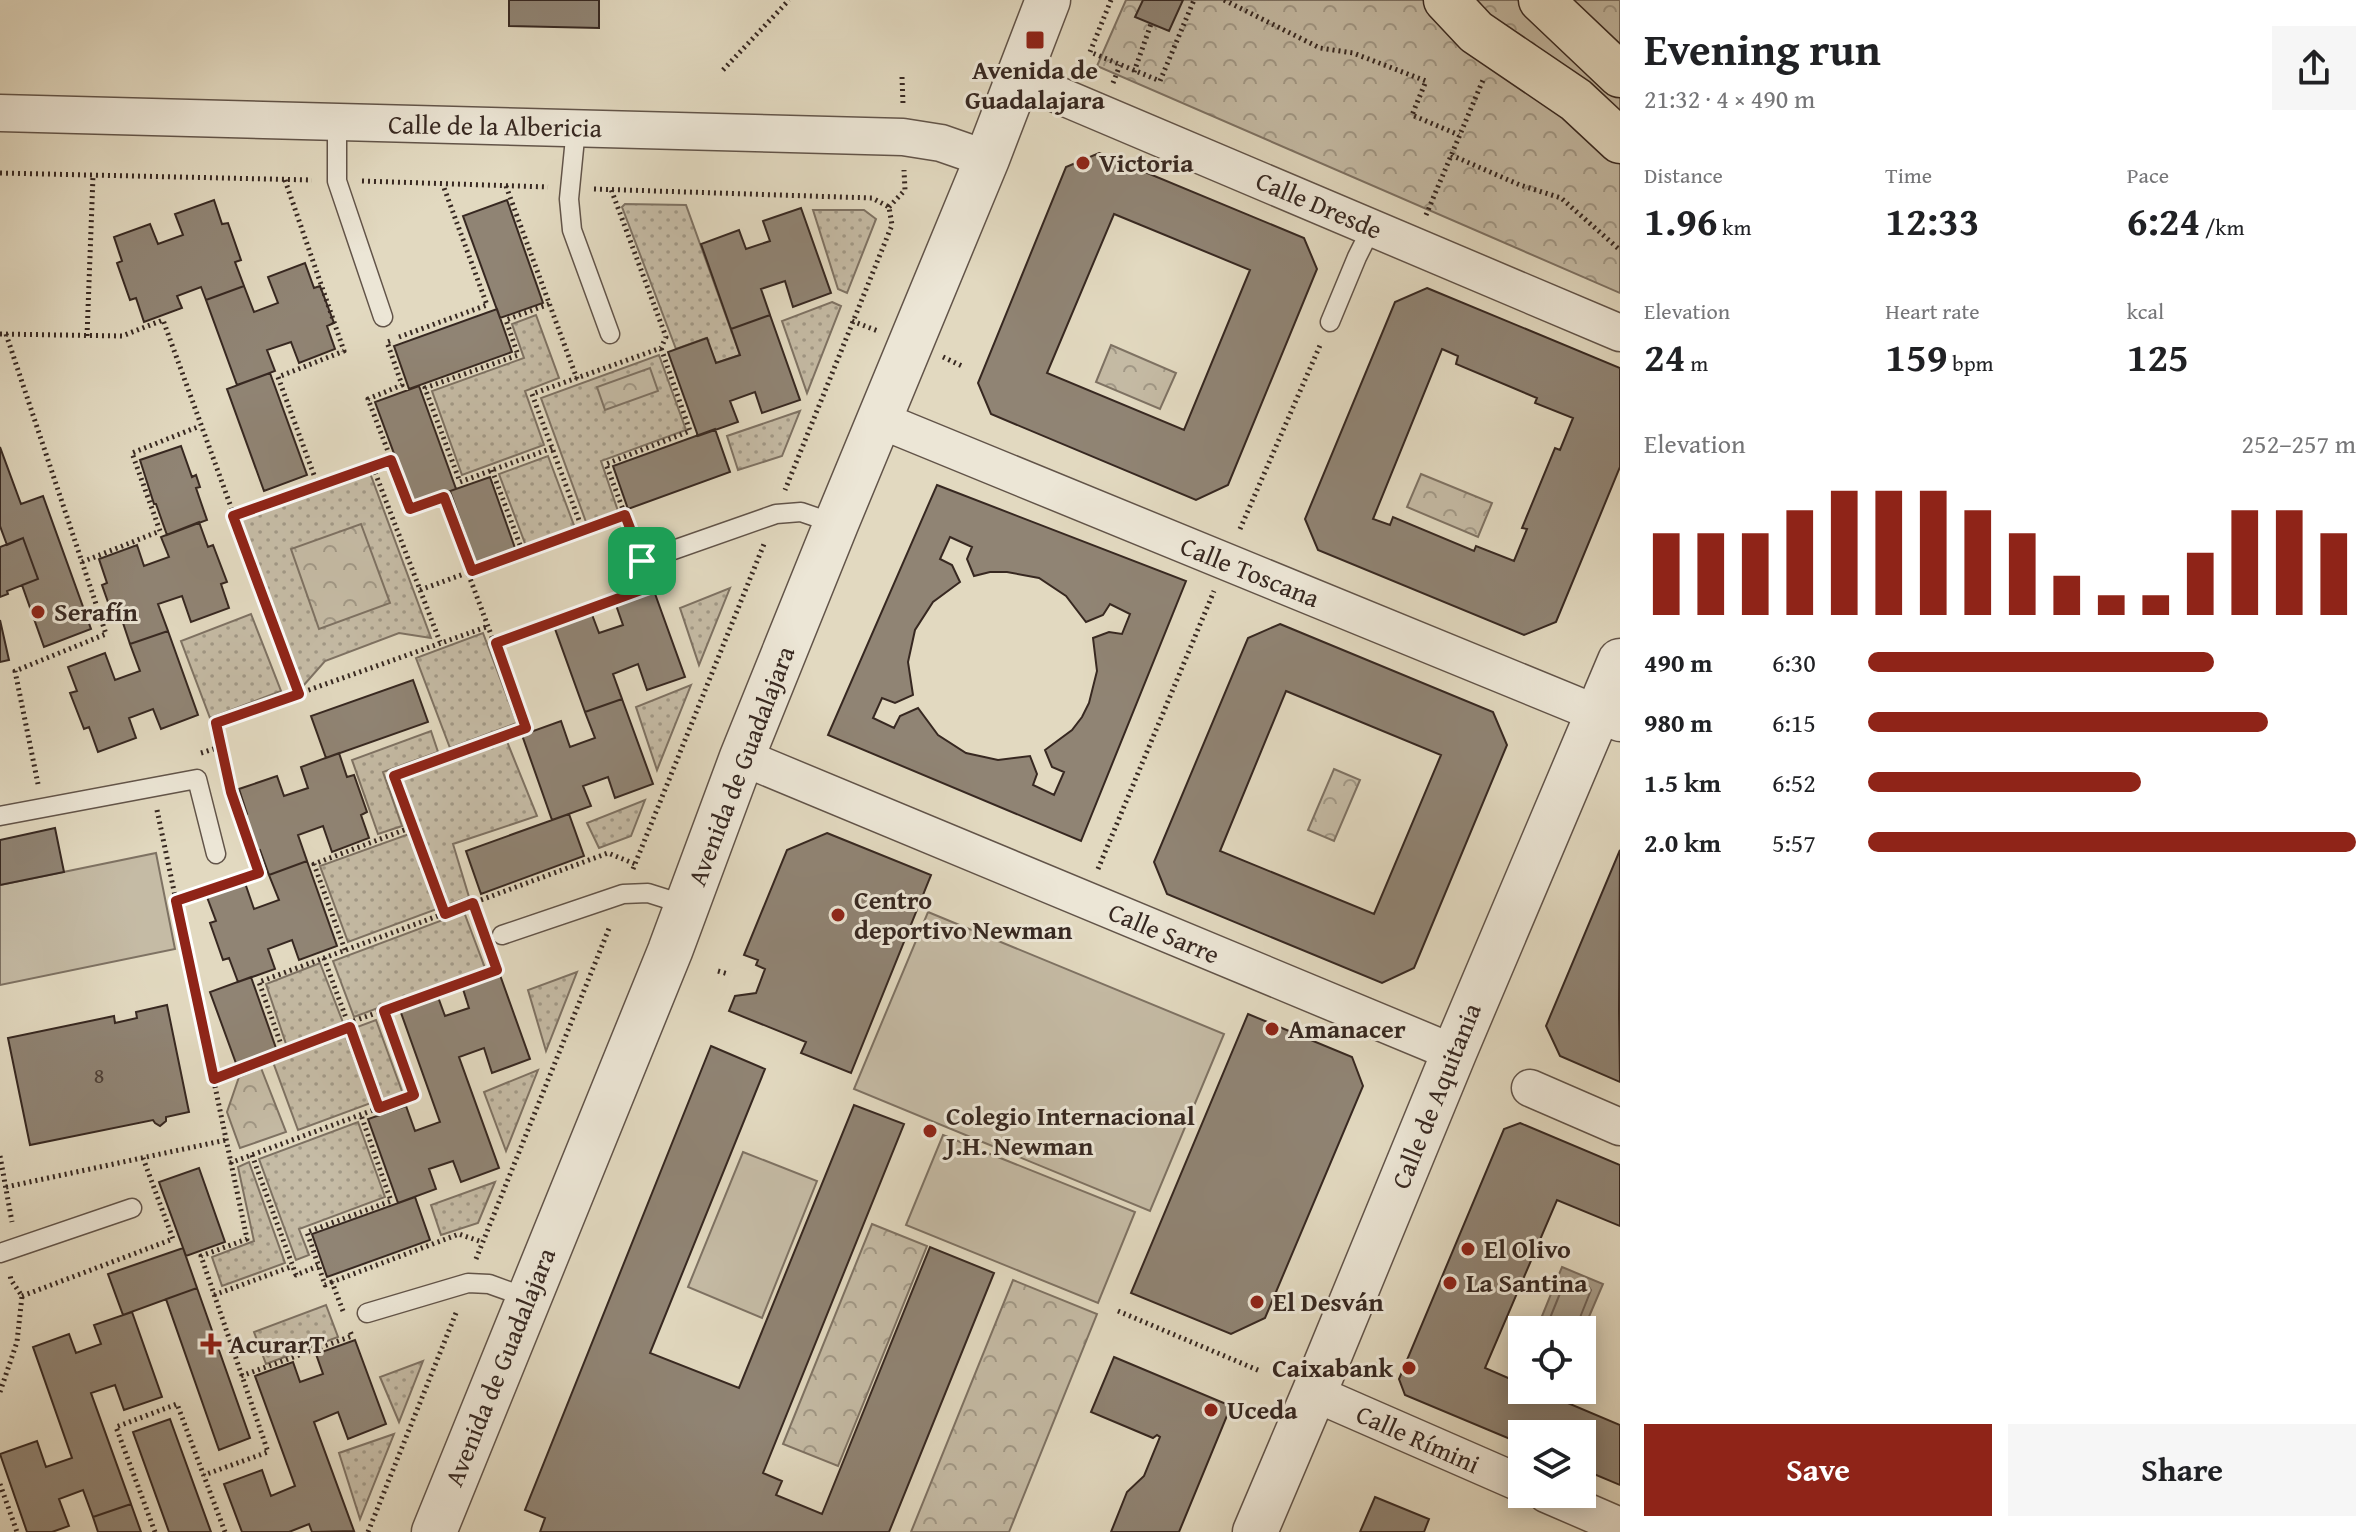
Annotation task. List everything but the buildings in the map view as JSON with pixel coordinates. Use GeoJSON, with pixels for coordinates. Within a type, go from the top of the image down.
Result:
{"type":"FeatureCollection","features":[{"type":"Feature","properties":{"kind":"main road"},"geometry":{"type":"LineString","coordinates":[[1446,0],[1476,32],[1576,100],[1620,141]]}},
{"type":"Feature","properties":{"kind":"main road"},"geometry":{"type":"LineString","coordinates":[[1541,0],[1620,75]]}},
{"type":"Feature","properties":{"kind":"street","name":"Avenida de Guadalajara"},"geometry":{"type":"LineString","coordinates":[[434,1532],[670,951],[742,757],[987,159],[1048,0]]}},
{"type":"Feature","properties":{"kind":"street","name":"Calle Dresde"},"geometry":{"type":"LineString","coordinates":[[1018,78],[1620,333]]}},
{"type":"Feature","properties":{"kind":"street","name":"Calle de la Albericia"},"geometry":{"type":"LineString","coordinates":[[0,113],[903,137],[941,143],[987,159]]}},
{"type":"Feature","properties":{"kind":"street","name":"Calle Toscana"},"geometry":{"type":"LineString","coordinates":[[880,420],[1608,719]]}},
{"type":"Feature","properties":{"kind":"street","name":"Calle de Aquitania"},"geometry":{"type":"LineString","coordinates":[[1255,1532],[1454,1053],[1608,719],[1620,661]]}},
{"type":"Feature","properties":{"kind":"street","name":"Calle Sarre"},"geometry":{"type":"LineString","coordinates":[[742,757],[1454,1053]]}},
{"type":"Feature","properties":{"kind":"street"},"geometry":{"type":"LineString","coordinates":[[1530,1088],[1620,1127]]}},
{"type":"Feature","properties":{"kind":"street","name":"Calle Rímini"},"geometry":{"type":"LineString","coordinates":[[1314,1393],[1508,1478]]}},
{"type":"Feature","properties":{"kind":"street"},"geometry":{"type":"LineString","coordinates":[[1578,1508],[1620,1526]]}},
{"type":"Feature","properties":{"kind":"lane"},"geometry":{"type":"LineString","coordinates":[[337,123],[337,181],[383,317]]}},
{"type":"Feature","properties":{"kind":"lane"},"geometry":{"type":"LineString","coordinates":[[576,128],[569,199],[572,230],[610,334]]}},
{"type":"Feature","properties":{"kind":"lane"},"geometry":{"type":"LineString","coordinates":[[1327,329],[1372,227]]}},
{"type":"Feature","properties":{"kind":"lane"},"geometry":{"type":"LineString","coordinates":[[662,554],[776,514],[801,512],[836,524]]}},
{"type":"Feature","properties":{"kind":"lane"},"geometry":{"type":"LineString","coordinates":[[0,816],[197,779],[216,854]]}},
{"type":"Feature","properties":{"kind":"lane"},"geometry":{"type":"LineString","coordinates":[[502,935],[623,894],[648,893],[686,905]]}},
{"type":"Feature","properties":{"kind":"lane"},"geometry":{"type":"LineString","coordinates":[[0,1253],[132,1208]]}},
{"type":"Feature","properties":{"kind":"lane"},"geometry":{"type":"LineString","coordinates":[[367,1313],[468,1283],[489,1284],[528,1298]]}},
{"type":"Feature","properties":{"kind":"path"},"geometry":{"type":"LineString","coordinates":[[723,70],[789,0]]}},
{"type":"Feature","properties":{"kind":"path"},"geometry":{"type":"LineString","coordinates":[[1111,0],[1090,52],[1160,81],[1194,0]]}},
{"type":"Feature","properties":{"kind":"path"},"geometry":{"type":"LineString","coordinates":[[1224,0],[1320,48],[1353,53],[1426,81],[1412,115],[1459,135]]}},
{"type":"Feature","properties":{"kind":"path"},"geometry":{"type":"LineString","coordinates":[[1134,72],[1151,24]]}},
{"type":"Feature","properties":{"kind":"path"},"geometry":{"type":"LineString","coordinates":[[1426,216],[1487,72]]}},
{"type":"Feature","properties":{"kind":"path"},"geometry":{"type":"LineString","coordinates":[[1451,155],[1520,185],[1561,198],[1620,250]]}},
{"type":"Feature","properties":{"kind":"path"},"geometry":{"type":"LineString","coordinates":[[87,336],[93,176]]}},
{"type":"Feature","properties":{"kind":"path"},"geometry":{"type":"LineString","coordinates":[[285,180],[344,351],[278,377],[318,486]]}},
{"type":"Feature","properties":{"kind":"path"},"geometry":{"type":"LineString","coordinates":[[443,184],[487,305],[387,342],[402,385],[368,399],[410,509],[444,497],[526,728],[394,776],[445,914]]}},
{"type":"Feature","properties":{"kind":"path"},"geometry":{"type":"LineString","coordinates":[[506,186],[577,379]]}},
{"type":"Feature","properties":{"kind":"path"},"geometry":{"type":"LineString","coordinates":[[496,643],[652,586],[606,464],[690,431],[661,348],[666,337],[611,189]]}},
{"type":"Feature","properties":{"kind":"path"},"geometry":{"type":"LineString","coordinates":[[889,207],[905,190]]}},
{"type":"Feature","properties":{"kind":"path"},"geometry":{"type":"LineString","coordinates":[[549,304],[506,320],[518,355],[425,388],[460,482],[552,448]]}},
{"type":"Feature","properties":{"kind":"path"},"geometry":{"type":"LineString","coordinates":[[52,782],[37,785],[15,671],[106,634],[3,334],[122,336],[163,320],[299,694]]}},
{"type":"Feature","properties":{"kind":"path"},"geometry":{"type":"LineString","coordinates":[[852,321],[879,331]]}},
{"type":"Feature","properties":{"kind":"path"},"geometry":{"type":"LineString","coordinates":[[1240,529],[1327,329]]}},
{"type":"Feature","properties":{"kind":"path"},"geometry":{"type":"LineString","coordinates":[[583,531],[532,394],[661,348]]}},
{"type":"Feature","properties":{"kind":"path"},"geometry":{"type":"LineString","coordinates":[[943,357],[964,367]]}},
{"type":"Feature","properties":{"kind":"path"},"geometry":{"type":"LineString","coordinates":[[82,562],[160,531],[132,453],[200,426]]}},
{"type":"Feature","properties":{"kind":"path"},"geometry":{"type":"LineString","coordinates":[[233,516],[391,460]]}},
{"type":"Feature","properties":{"kind":"path"},"geometry":{"type":"LineString","coordinates":[[373,467],[440,642]]}},
{"type":"Feature","properties":{"kind":"path"},"geometry":{"type":"LineString","coordinates":[[492,470],[523,553]]}},
{"type":"Feature","properties":{"kind":"path"},"geometry":{"type":"LineString","coordinates":[[420,590],[625,515]]}},
{"type":"Feature","properties":{"kind":"path"},"geometry":{"type":"LineString","coordinates":[[642,561],[662,554]]}},
{"type":"Feature","properties":{"kind":"path"},"geometry":{"type":"LineString","coordinates":[[1086,900],[1214,591]]}},
{"type":"Feature","properties":{"kind":"path"},"geometry":{"type":"LineString","coordinates":[[176,901],[259,873],[231,792],[216,723],[489,626]]}},
{"type":"Feature","properties":{"kind":"path"},"geometry":{"type":"LineString","coordinates":[[200,754],[223,746]]}},
{"type":"Feature","properties":{"kind":"path"},"geometry":{"type":"LineString","coordinates":[[156,803],[247,1239],[201,1256],[268,1452],[204,1475]]}},
{"type":"Feature","properties":{"kind":"path"},"geometry":{"type":"LineString","coordinates":[[345,950],[314,864],[412,827]]}},
{"type":"Feature","properties":{"kind":"path"},"geometry":{"type":"LineString","coordinates":[[284,1053],[259,982],[608,853],[635,864]]}},
{"type":"Feature","properties":{"kind":"path"},"geometry":{"type":"LineString","coordinates":[[473,903],[483,930]]}},
{"type":"Feature","properties":{"kind":"path"},"geometry":{"type":"LineString","coordinates":[[368,1532],[610,926]]}},
{"type":"Feature","properties":{"kind":"path"},"geometry":{"type":"LineString","coordinates":[[214,1079],[497,970],[492,957]]}},
{"type":"Feature","properties":{"kind":"path"},"geometry":{"type":"LineString","coordinates":[[324,958],[379,1108]]}},
{"type":"Feature","properties":{"kind":"path"},"geometry":{"type":"LineString","coordinates":[[718,971],[728,974]]}},
{"type":"Feature","properties":{"kind":"path"},"geometry":{"type":"LineString","coordinates":[[230,1163],[414,1095],[384,1011]]}},
{"type":"Feature","properties":{"kind":"path"},"geometry":{"type":"LineString","coordinates":[[332,1282],[325,1285],[307,1232],[391,1201],[361,1115]]}},
{"type":"Feature","properties":{"kind":"path"},"geometry":{"type":"LineString","coordinates":[[6,1187],[226,1140]]}},
{"type":"Feature","properties":{"kind":"path"},"geometry":{"type":"LineString","coordinates":[[252,1155],[296,1275],[318,1266]]}},
{"type":"Feature","properties":{"kind":"path"},"geometry":{"type":"LineString","coordinates":[[22,1296],[173,1239],[143,1158]]}},
{"type":"Feature","properties":{"kind":"path"},"geometry":{"type":"LineString","coordinates":[[214,1295],[293,1266]]}},
{"type":"Feature","properties":{"kind":"path"},"geometry":{"type":"LineString","coordinates":[[1118,1311],[1260,1371]]}},
{"type":"Feature","properties":{"kind":"path"},"geometry":{"type":"LineString","coordinates":[[155,1532],[116,1427],[177,1404],[225,1532]]}},
{"type":"Feature","properties":{"kind":"path"},"geometry":{"type":"LineString","coordinates":[[0,1484],[17,1532]]}},
{"type":"Feature","properties":{"kind":"green space"},"geometry":{"type":"Polygon","coordinates":[[[1126,0],[1620,0],[1620,293],[1097,66],[1126,0]]]}},
{"type":"Feature","properties":{"kind":"green space"},"geometry":{"type":"Polygon","coordinates":[[[625,204],[686,205],[740,355],[716,363],[706,338],[676,349],[622,207],[625,204]]]}},
{"type":"Feature","properties":{"kind":"green space"},"geometry":{"type":"Polygon","coordinates":[[[813,210],[864,210],[876,219],[847,293],[838,289],[813,210]]]}},
{"type":"Feature","properties":{"kind":"green space"},"geometry":{"type":"Polygon","coordinates":[[[832,302],[841,306],[807,393],[782,321],[832,302]]]}},
{"type":"Feature","properties":{"kind":"green space"},"geometry":{"type":"Polygon","coordinates":[[[536,315],[559,378],[525,391],[544,445],[462,475],[432,391],[524,358],[512,324],[536,315]]]}},
{"type":"Feature","properties":{"kind":"green space"},"geometry":{"type":"Polygon","coordinates":[[[1111,345],[1176,373],[1160,409],[1096,382],[1111,345]]]}},
{"type":"Feature","properties":{"kind":"green space"},"geometry":{"type":"Polygon","coordinates":[[[659,355],[686,430],[601,461],[618,511],[586,522],[541,398],[659,355]]]}},
{"type":"Feature","properties":{"kind":"green space"},"geometry":{"type":"Polygon","coordinates":[[[650,368],[658,391],[605,410],[597,387],[650,368]]]}},
{"type":"Feature","properties":{"kind":"green space"},"geometry":{"type":"Polygon","coordinates":[[[800,411],[782,456],[738,470],[727,436],[800,411]]]}},
{"type":"Feature","properties":{"kind":"green space"},"geometry":{"type":"Polygon","coordinates":[[[548,456],[575,528],[526,546],[499,474],[548,456]]]}},
{"type":"Feature","properties":{"kind":"green space"},"geometry":{"type":"Polygon","coordinates":[[[370,473],[431,638],[399,633],[325,661],[303,686],[239,520],[370,473]]]}},
{"type":"Feature","properties":{"kind":"green space"},"geometry":{"type":"Polygon","coordinates":[[[1421,474],[1492,503],[1478,537],[1407,507],[1421,474]]]}},
{"type":"Feature","properties":{"kind":"green space"},"geometry":{"type":"Polygon","coordinates":[[[361,524],[390,603],[319,629],[291,549],[361,524]]]}},
{"type":"Feature","properties":{"kind":"green space"},"geometry":{"type":"Polygon","coordinates":[[[730,588],[699,665],[680,608],[730,588]]]}},
{"type":"Feature","properties":{"kind":"green space"},"geometry":{"type":"Polygon","coordinates":[[[251,614],[281,691],[210,718],[181,641],[251,614]]]}},
{"type":"Feature","properties":{"kind":"green space"},"geometry":{"type":"Polygon","coordinates":[[[483,633],[517,723],[450,748],[416,658],[483,633]]]}},
{"type":"Feature","properties":{"kind":"green space"},"geometry":{"type":"Polygon","coordinates":[[[691,685],[657,770],[636,707],[691,685]]]}},
{"type":"Feature","properties":{"kind":"green space"},"geometry":{"type":"Polygon","coordinates":[[[431,731],[438,752],[383,772],[402,826],[378,834],[352,760],[431,731]]]}},
{"type":"Feature","properties":{"kind":"green space"},"geometry":{"type":"Polygon","coordinates":[[[506,739],[537,816],[453,844],[469,897],[447,905],[402,778],[506,739]]]}},
{"type":"Feature","properties":{"kind":"green space"},"geometry":{"type":"Polygon","coordinates":[[[1334,769],[1360,780],[1334,841],[1308,830],[1334,769]]]}},
{"type":"Feature","properties":{"kind":"green space"},"geometry":{"type":"Polygon","coordinates":[[[645,800],[631,836],[599,848],[587,823],[645,800]]]}},
{"type":"Feature","properties":{"kind":"green space"},"geometry":{"type":"Polygon","coordinates":[[[409,834],[437,909],[348,942],[320,866],[409,834]]]}},
{"type":"Feature","properties":{"kind":"green space"},"geometry":{"type":"Polygon","coordinates":[[[156,853],[175,949],[0,985],[0,885],[156,853]]]}},
{"type":"Feature","properties":{"kind":"green space"},"geometry":{"type":"Polygon","coordinates":[[[464,912],[485,968],[354,1017],[333,961],[464,912]]]}},
{"type":"Feature","properties":{"kind":"green space"},"geometry":{"type":"Polygon","coordinates":[[[928,912],[1224,1034],[1150,1211],[854,1089],[928,912]]]}},
{"type":"Feature","properties":{"kind":"green space"},"geometry":{"type":"Polygon","coordinates":[[[320,963],[344,1025],[287,1047],[266,984],[320,963]]]}},
{"type":"Feature","properties":{"kind":"green space"},"geometry":{"type":"Polygon","coordinates":[[[577,972],[546,1051],[528,990],[577,972]]]}},
{"type":"Feature","properties":{"kind":"green space"},"geometry":{"type":"Polygon","coordinates":[[[376,1020],[403,1094],[384,1101],[357,1027],[376,1020]]]}},
{"type":"Feature","properties":{"kind":"green space"},"geometry":{"type":"Polygon","coordinates":[[[345,1035],[371,1103],[298,1130],[273,1062],[345,1035]]]}},
{"type":"Feature","properties":{"kind":"green space"},"geometry":{"type":"Polygon","coordinates":[[[261,1068],[286,1132],[240,1148],[227,1112],[239,1077],[261,1068]]]}},
{"type":"Feature","properties":{"kind":"green space"},"geometry":{"type":"Polygon","coordinates":[[[538,1070],[506,1151],[484,1092],[538,1070]]]}},
{"type":"Feature","properties":{"kind":"green space"},"geometry":{"type":"Polygon","coordinates":[[[358,1122],[385,1197],[299,1229],[309,1255],[296,1260],[259,1159],[358,1122]]]}},
{"type":"Feature","properties":{"kind":"green space"},"geometry":{"type":"Polygon","coordinates":[[[943,1135],[1135,1212],[1098,1303],[906,1225],[943,1135]]]}},
{"type":"Feature","properties":{"kind":"green space"},"geometry":{"type":"Polygon","coordinates":[[[743,1152],[817,1181],[762,1318],[688,1287],[743,1152]]]}},
{"type":"Feature","properties":{"kind":"green space"},"geometry":{"type":"Polygon","coordinates":[[[249,1162],[285,1263],[222,1286],[212,1257],[254,1241],[238,1167],[249,1162]]]}},
{"type":"Feature","properties":{"kind":"green space"},"geometry":{"type":"Polygon","coordinates":[[[495,1182],[478,1223],[441,1235],[431,1205],[495,1182]]]}},
{"type":"Feature","properties":{"kind":"green space"},"geometry":{"type":"Polygon","coordinates":[[[872,1224],[927,1246],[838,1466],[783,1444],[872,1224]]]}},
{"type":"Feature","properties":{"kind":"green space"},"geometry":{"type":"Polygon","coordinates":[[[1013,1280],[1097,1314],[1009,1532],[911,1532],[1013,1280]]]}},
{"type":"Feature","properties":{"kind":"green space"},"geometry":{"type":"Polygon","coordinates":[[[326,1305],[338,1337],[266,1364],[254,1332],[326,1305]]]}},
{"type":"Feature","properties":{"kind":"green space"},"geometry":{"type":"Polygon","coordinates":[[[423,1361],[399,1422],[380,1377],[423,1361]]]}},
{"type":"Feature","properties":{"kind":"green space"},"geometry":{"type":"Polygon","coordinates":[[[394,1434],[360,1519],[339,1453],[394,1434]]]}},
{"type":"Feature","properties":{"kind":"water"},"geometry":{"type":"Polygon","coordinates":[[[1562,1267],[1603,1284],[1589,1316],[1542,1316],[1562,1267]]]}},
{"type":"Feature","properties":{"kind":"place","name":"Avenida de Guadalajara"},"geometry":{"type":"Point","coordinates":[1035,40]}},
{"type":"Feature","properties":{"kind":"place","name":"Victoria"},"geometry":{"type":"Point","coordinates":[1083,163]}},
{"type":"Feature","properties":{"kind":"place","name":"Serafín"},"geometry":{"type":"Point","coordinates":[38,612]}},
{"type":"Feature","properties":{"kind":"place","name":"Centro deportivo Newman"},"geometry":{"type":"Point","coordinates":[838,915]}},
{"type":"Feature","properties":{"kind":"place","name":"Amanacer"},"geometry":{"type":"Point","coordinates":[1272,1029]}},
{"type":"Feature","properties":{"kind":"place","name":"Colegio Internacional J.H. Newman"},"geometry":{"type":"Point","coordinates":[930,1131]}},
{"type":"Feature","properties":{"kind":"place","name":"El Olivo"},"geometry":{"type":"Point","coordinates":[1468,1249]}},
{"type":"Feature","properties":{"kind":"place","name":"La Santina"},"geometry":{"type":"Point","coordinates":[1450,1283]}},
{"type":"Feature","properties":{"kind":"place","name":"El Desván"},"geometry":{"type":"Point","coordinates":[1257,1302]}},
{"type":"Feature","properties":{"kind":"place","name":"AcurarT"},"geometry":{"type":"Point","coordinates":[211,1344]}},
{"type":"Feature","properties":{"kind":"place","name":"Caixabank"},"geometry":{"type":"Point","coordinates":[1409,1368]}},
{"type":"Feature","properties":{"kind":"place","name":"Uceda"},"geometry":{"type":"Point","coordinates":[1211,1410]}},
{"type":"Feature","properties":{"kind":"route"},"geometry":{"type":"LineString","coordinates":[[391,460],[410,509],[444,497],[472,571],[625,515],[642,561],[652,586],[496,643],[526,728],[394,776],[445,914],[473,903],[497,970],[384,1011],[414,1095],[379,1108],[350,1027],[214,1079],[176,901],[259,873],[231,792],[216,723],[299,694],[233,516],[391,460]]}}]}
